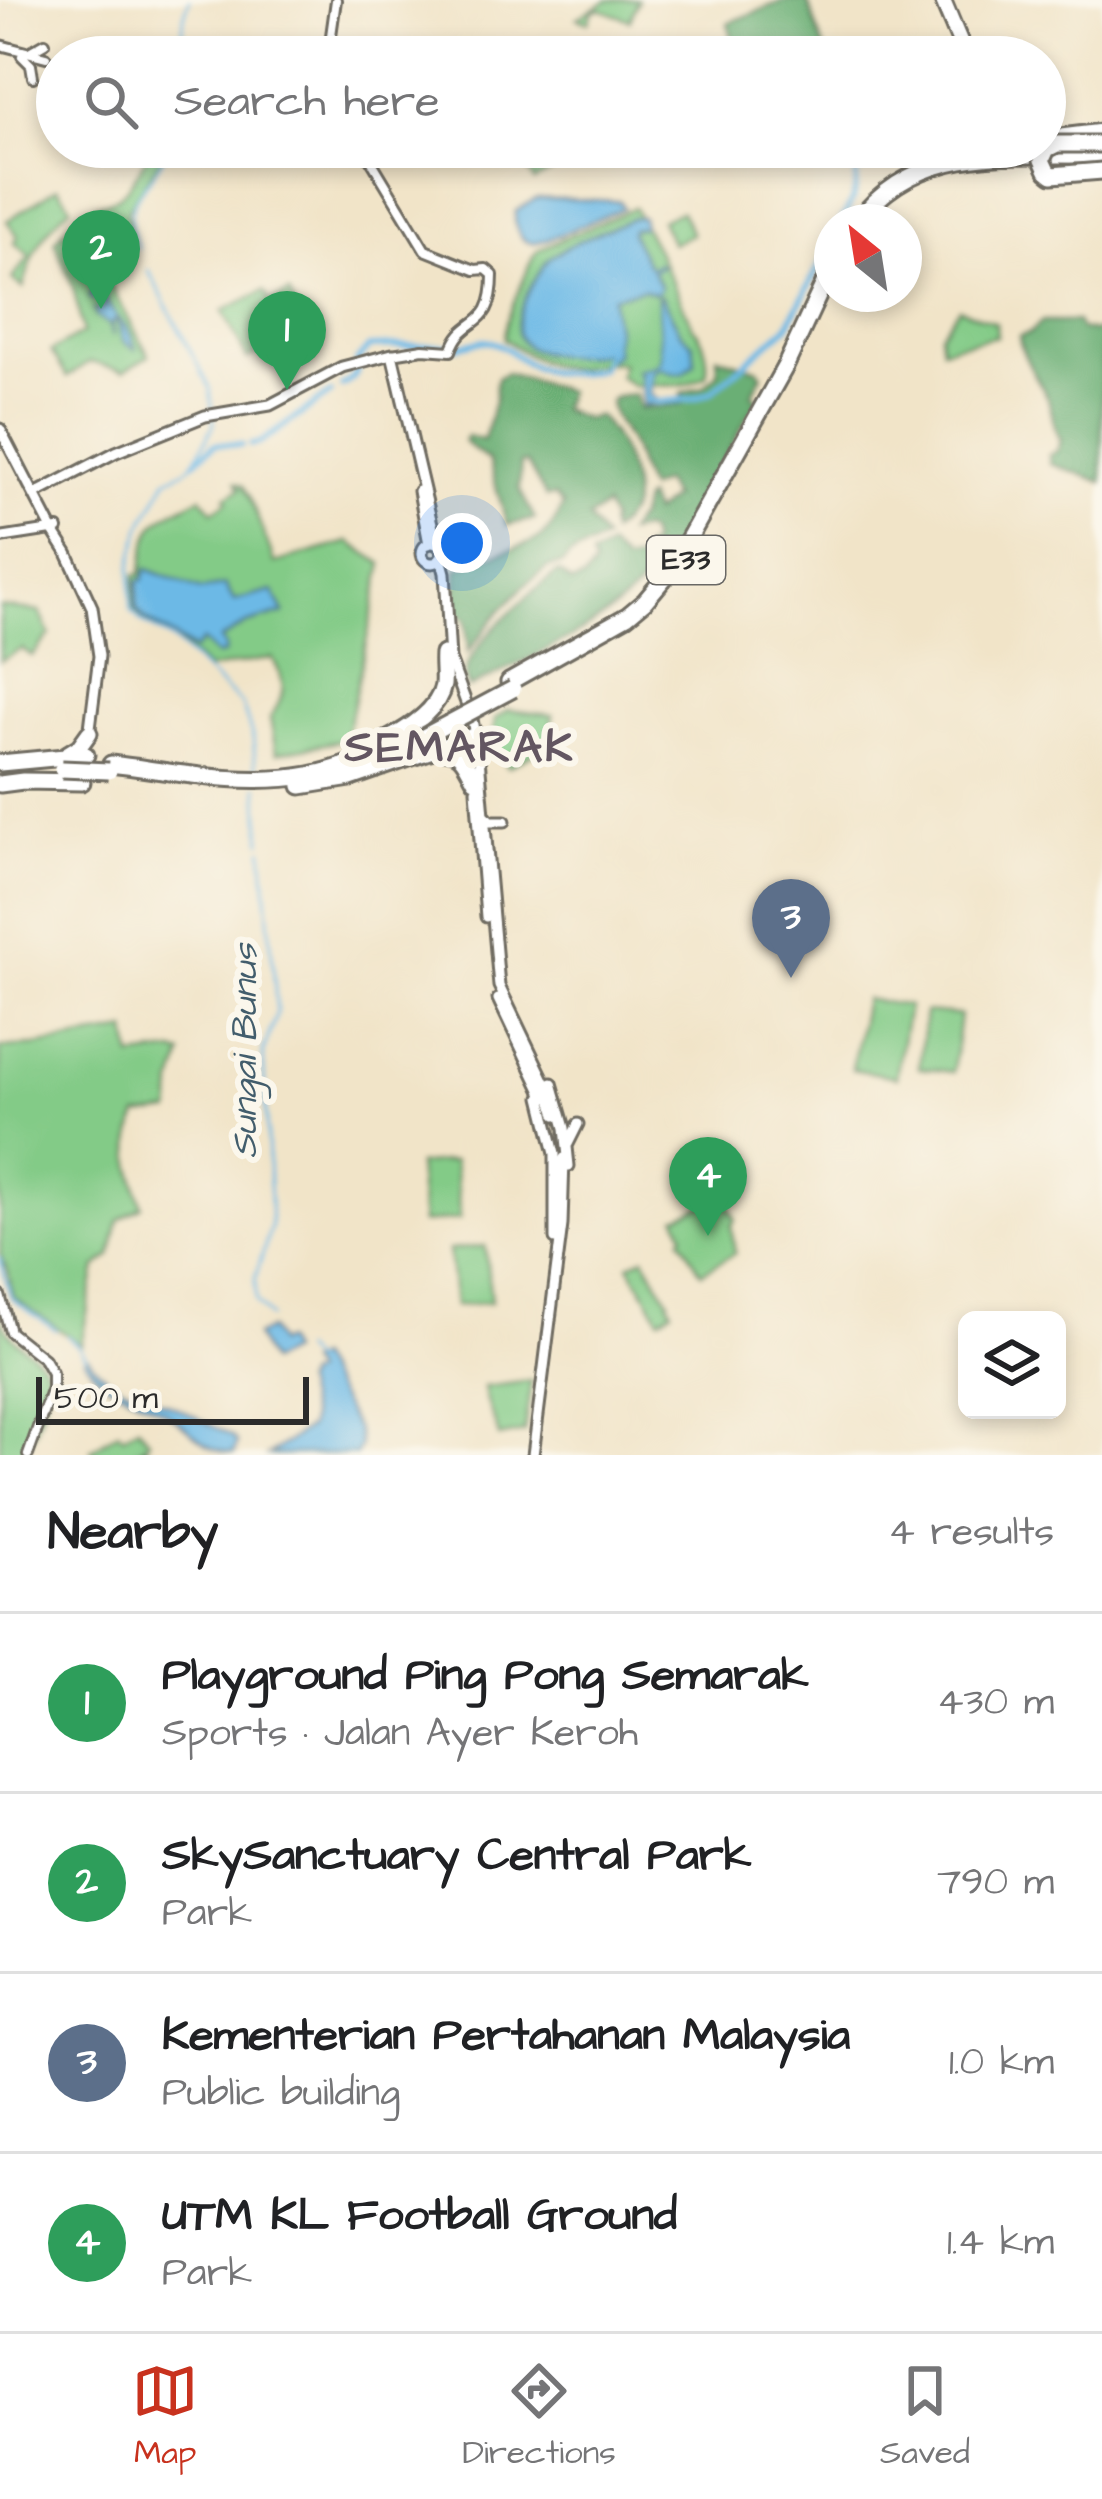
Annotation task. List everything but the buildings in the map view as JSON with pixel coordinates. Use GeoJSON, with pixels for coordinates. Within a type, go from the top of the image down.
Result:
{"type":"FeatureCollection","features":[{"type":"Feature","properties":{"kind":"highway"},"geometry":{"type":"LineString","coordinates":[[1066,146],[1101,156]]}},
{"type":"Feature","properties":{"kind":"highway"},"geometry":{"type":"LineString","coordinates":[[1066,146],[1101,156]]}},
{"type":"Feature","properties":{"kind":"highway"},"geometry":{"type":"LineString","coordinates":[[1066,154],[1101,156]]}},
{"type":"Feature","properties":{"kind":"highway"},"geometry":{"type":"LineString","coordinates":[[1066,158],[1101,156]]}},
{"type":"Feature","properties":{"kind":"highway"},"geometry":{"type":"LineString","coordinates":[[1045,168],[1052,175],[1072,174],[1101,156]]}},
{"type":"Feature","properties":{"kind":"highway"},"geometry":{"type":"LineString","coordinates":[[874,204],[893,186],[934,168]]}},
{"type":"Feature","properties":{"kind":"highway","name":"E33"},"geometry":{"type":"LineString","coordinates":[[789,366],[814,308]]}},
{"type":"Feature","properties":{"kind":"highway","name":"E33"},"geometry":{"type":"LineString","coordinates":[[0,773],[64,762],[262,783],[328,771],[388,752],[511,686],[610,628],[645,601],[671,570],[816,312]]}},
{"type":"Feature","properties":{"kind":"highway"},"geometry":{"type":"LineString","coordinates":[[262,783],[344,758],[407,727],[438,698],[443,654]]}},
{"type":"Feature","properties":{"kind":"highway"},"geometry":{"type":"LineString","coordinates":[[64,762],[89,734]]}},
{"type":"Feature","properties":{"kind":"highway"},"geometry":{"type":"LineString","coordinates":[[262,783],[307,786],[352,778],[473,736]]}},
{"type":"Feature","properties":{"kind":"highway"},"geometry":{"type":"LineString","coordinates":[[431,749],[460,755],[476,780]]}},
{"type":"Feature","properties":{"kind":"highway"},"geometry":{"type":"LineString","coordinates":[[64,762],[86,755]]}},
{"type":"Feature","properties":{"kind":"highway"},"geometry":{"type":"LineString","coordinates":[[0,773],[23,781],[82,782]]}},
{"type":"Feature","properties":{"kind":"main road"},"geometry":{"type":"LineString","coordinates":[[38,494],[122,451],[211,416],[271,407],[357,363],[391,358],[430,536],[441,550],[443,654],[473,736],[485,831],[480,851],[493,978],[500,1003],[510,1016]]}},
{"type":"Feature","properties":{"kind":"main road"},"geometry":{"type":"LineString","coordinates":[[0,419],[92,607],[97,629],[99,658],[82,782]]}},
{"type":"Feature","properties":{"kind":"main road"},"geometry":{"type":"LineString","coordinates":[[0,429],[38,494]]}},
{"type":"Feature","properties":{"kind":"main road"},"geometry":{"type":"LineString","coordinates":[[433,544],[422,550],[422,556],[426,562],[438,561]]}},
{"type":"Feature","properties":{"kind":"main road"},"geometry":{"type":"LineString","coordinates":[[438,561],[445,573],[450,658],[473,736],[498,981],[555,1117],[561,1153],[557,1240],[531,1455]]}},
{"type":"Feature","properties":{"kind":"main road"},"geometry":{"type":"LineString","coordinates":[[483,812],[490,821],[505,821]]}},
{"type":"Feature","properties":{"kind":"main road"},"geometry":{"type":"LineString","coordinates":[[555,1117],[577,1122],[561,1153]]}},
{"type":"Feature","properties":{"kind":"main road"},"geometry":{"type":"LineString","coordinates":[[555,1117],[542,1137],[561,1153]]}},
{"type":"Feature","properties":{"kind":"street"},"geometry":{"type":"LineString","coordinates":[[331,36],[336,0]]}},
{"type":"Feature","properties":{"kind":"street"},"geometry":{"type":"LineString","coordinates":[[943,0],[958,36]]}},
{"type":"Feature","properties":{"kind":"street"},"geometry":{"type":"LineString","coordinates":[[0,47],[36,58]]}},
{"type":"Feature","properties":{"kind":"street"},"geometry":{"type":"LineString","coordinates":[[23,54],[36,50]]}},
{"type":"Feature","properties":{"kind":"street"},"geometry":{"type":"LineString","coordinates":[[23,54],[33,77]]}},
{"type":"Feature","properties":{"kind":"street"},"geometry":{"type":"LineString","coordinates":[[376,168],[429,254],[475,270],[486,268],[494,275],[490,305],[482,319],[459,333],[450,351],[423,349],[391,358]]}},
{"type":"Feature","properties":{"kind":"street"},"geometry":{"type":"LineString","coordinates":[[0,538],[57,533]]}},
{"type":"Feature","properties":{"kind":"street"},"geometry":{"type":"LineString","coordinates":[[0,1295],[10,1332],[44,1359],[52,1373],[52,1388],[28,1455]]}},
{"type":"Feature","properties":{"kind":"green space"},"geometry":{"type":"Polygon","coordinates":[[[608,0],[638,0],[630,20],[600,9],[593,11],[589,22],[578,18],[608,0]]]}},
{"type":"Feature","properties":{"kind":"green space"},"geometry":{"type":"Polygon","coordinates":[[[785,0],[807,0],[820,36],[732,36],[728,23],[785,0]]]}},
{"type":"Feature","properties":{"kind":"green space"},"geometry":{"type":"Polygon","coordinates":[[[140,168],[155,168],[127,211],[131,243],[114,218],[97,204],[116,198],[140,168]]]}},
{"type":"Feature","properties":{"kind":"green space"},"geometry":{"type":"Polygon","coordinates":[[[526,168],[557,168],[534,181],[526,168]]]}},
{"type":"Feature","properties":{"kind":"green space"},"geometry":{"type":"Polygon","coordinates":[[[58,187],[71,206],[40,243],[23,288],[12,279],[30,256],[14,243],[18,236],[7,221],[58,187]]]}},
{"type":"Feature","properties":{"kind":"green space"},"geometry":{"type":"Polygon","coordinates":[[[634,208],[703,343],[706,375],[680,385],[633,386],[619,376],[622,363],[563,368],[532,357],[504,339],[511,310],[538,250],[634,208]]]}},
{"type":"Feature","properties":{"kind":"green space"},"geometry":{"type":"Polygon","coordinates":[[[681,211],[692,234],[672,244],[661,220],[681,211]]]}},
{"type":"Feature","properties":{"kind":"green space"},"geometry":{"type":"Polygon","coordinates":[[[87,218],[130,257],[103,272],[149,356],[124,371],[90,362],[67,377],[51,351],[83,333],[73,286],[55,242],[70,223],[87,218]]]}},
{"type":"Feature","properties":{"kind":"green space"},"geometry":{"type":"Polygon","coordinates":[[[264,291],[271,302],[289,293],[304,324],[247,359],[223,311],[264,291]]]}},
{"type":"Feature","properties":{"kind":"green space"},"geometry":{"type":"Polygon","coordinates":[[[959,308],[996,323],[997,336],[942,348],[940,334],[959,308]]]}},
{"type":"Feature","properties":{"kind":"green space"},"geometry":{"type":"Polygon","coordinates":[[[1041,322],[1077,322],[1080,329],[1094,332],[1102,328],[1102,482],[1050,463],[1049,455],[1058,450],[1061,440],[1019,336],[1041,322]]]}},
{"type":"Feature","properties":{"kind":"green space"},"geometry":{"type":"Polygon","coordinates":[[[717,356],[759,369],[762,375],[752,395],[758,399],[669,555],[649,557],[642,550],[651,544],[648,533],[627,533],[643,501],[647,498],[653,513],[672,498],[663,482],[648,489],[610,401],[635,394],[640,409],[682,404],[682,393],[703,387],[718,373],[717,356]]]}},
{"type":"Feature","properties":{"kind":"green space"},"geometry":{"type":"Polygon","coordinates":[[[506,373],[567,391],[560,409],[585,419],[598,416],[625,460],[633,499],[627,516],[611,533],[605,506],[588,519],[604,540],[547,568],[524,586],[468,652],[466,619],[456,611],[457,569],[536,540],[563,506],[555,496],[546,497],[527,463],[521,463],[519,489],[535,519],[507,525],[489,461],[464,442],[467,436],[484,440],[497,378],[506,373]]]}},
{"type":"Feature","properties":{"kind":"green space"},"geometry":{"type":"Polygon","coordinates":[[[237,483],[249,496],[275,563],[349,542],[383,564],[346,736],[340,741],[276,753],[270,718],[283,689],[272,658],[207,670],[175,638],[143,620],[133,608],[135,575],[141,574],[156,524],[201,497],[213,511],[240,489],[237,483]]]}},
{"type":"Feature","properties":{"kind":"green space"},"geometry":{"type":"Polygon","coordinates":[[[609,547],[624,562],[658,563],[622,603],[598,620],[469,688],[465,674],[472,657],[506,616],[559,572],[572,583],[584,579],[594,566],[591,557],[609,547]]]}},
{"type":"Feature","properties":{"kind":"green space"},"geometry":{"type":"Polygon","coordinates":[[[0,607],[40,612],[50,635],[32,656],[22,649],[0,661],[0,607]]]}},
{"type":"Feature","properties":{"kind":"green space"},"geometry":{"type":"Polygon","coordinates":[[[508,710],[553,715],[549,745],[508,767],[492,743],[495,719],[508,710]]]}},
{"type":"Feature","properties":{"kind":"green space"},"geometry":{"type":"Polygon","coordinates":[[[865,999],[908,1006],[896,1077],[852,1069],[865,999]]]}},
{"type":"Feature","properties":{"kind":"green space"},"geometry":{"type":"Polygon","coordinates":[[[925,1012],[960,1015],[953,1072],[919,1068],[925,1012]]]}},
{"type":"Feature","properties":{"kind":"green space"},"geometry":{"type":"Polygon","coordinates":[[[128,1031],[132,1057],[183,1055],[171,1112],[138,1116],[134,1127],[132,1161],[142,1206],[119,1220],[111,1256],[96,1267],[81,1345],[13,1297],[0,1255],[0,1048],[128,1031]]]}},
{"type":"Feature","properties":{"kind":"green space"},"geometry":{"type":"Polygon","coordinates":[[[454,1161],[460,1219],[422,1223],[417,1165],[454,1161]]]}},
{"type":"Feature","properties":{"kind":"green space"},"geometry":{"type":"Polygon","coordinates":[[[724,1196],[735,1219],[731,1226],[735,1253],[701,1273],[681,1238],[684,1234],[677,1217],[724,1196]]]}},
{"type":"Feature","properties":{"kind":"green space"},"geometry":{"type":"Polygon","coordinates":[[[485,1246],[491,1302],[455,1306],[449,1250],[485,1246]]]}},
{"type":"Feature","properties":{"kind":"green space"},"geometry":{"type":"Polygon","coordinates":[[[644,1257],[672,1310],[660,1318],[629,1265],[644,1257]]]}},
{"type":"Feature","properties":{"kind":"green space"},"geometry":{"type":"Polygon","coordinates":[[[0,1314],[10,1334],[47,1372],[45,1402],[25,1455],[0,1455],[0,1314]]]}},
{"type":"Feature","properties":{"kind":"green space"},"geometry":{"type":"Polygon","coordinates":[[[531,1381],[524,1432],[499,1437],[484,1387],[531,1381]]]}},
{"type":"Feature","properties":{"kind":"green space"},"geometry":{"type":"Polygon","coordinates":[[[138,1426],[149,1441],[134,1453],[146,1447],[152,1455],[94,1455],[91,1450],[119,1431],[123,1436],[138,1426]]]}},
{"type":"Feature","properties":{"kind":"water"},"geometry":{"type":"Polygon","coordinates":[[[537,198],[620,201],[623,208],[531,243],[520,235],[515,216],[537,198]]]}},
{"type":"Feature","properties":{"kind":"water"},"geometry":{"type":"Polygon","coordinates":[[[642,217],[644,227],[632,229],[631,234],[647,264],[661,266],[652,271],[661,287],[656,294],[643,289],[613,296],[616,353],[611,358],[603,353],[556,355],[523,343],[517,327],[522,307],[549,259],[588,237],[642,217]]]}},
{"type":"Feature","properties":{"kind":"water"},"geometry":{"type":"Polygon","coordinates":[[[94,286],[103,291],[135,349],[123,340],[116,319],[111,324],[113,336],[108,324],[96,316],[94,310],[104,307],[100,300],[89,297],[94,286]]]}},
{"type":"Feature","properties":{"kind":"water"},"geometry":{"type":"Polygon","coordinates":[[[661,296],[681,333],[693,344],[695,363],[683,373],[661,368],[653,372],[650,393],[660,402],[643,406],[637,370],[656,366],[661,360],[661,296]]]}},
{"type":"Feature","properties":{"kind":"water"},"geometry":{"type":"Polygon","coordinates":[[[147,569],[201,590],[225,585],[234,601],[273,591],[284,613],[246,624],[220,640],[224,654],[217,656],[202,641],[194,650],[136,608],[138,581],[147,569]]]}},
{"type":"Feature","properties":{"kind":"water"},"geometry":{"type":"Polygon","coordinates":[[[269,1329],[277,1344],[283,1341],[289,1352],[269,1362],[255,1336],[269,1329]]]}},
{"type":"Feature","properties":{"kind":"water"},"geometry":{"type":"Polygon","coordinates":[[[88,1357],[115,1383],[233,1437],[237,1443],[234,1453],[213,1448],[162,1410],[109,1384],[91,1369],[84,1359],[88,1357]]]}},
{"type":"Feature","properties":{"kind":"water"},"geometry":{"type":"Polygon","coordinates":[[[316,1358],[357,1430],[360,1446],[356,1454],[268,1455],[309,1427],[302,1384],[312,1373],[307,1363],[316,1358]]]}},
{"type":"Feature","properties":{"kind":"waterway","name":"Sungai Bunus"},"geometry":{"type":"LineString","coordinates":[[183,36],[189,0]]}},
{"type":"Feature","properties":{"kind":"waterway","name":"Sungai Bunus"},"geometry":{"type":"LineString","coordinates":[[138,248],[132,231],[133,205],[157,168]]}},
{"type":"Feature","properties":{"kind":"waterway"},"geometry":{"type":"LineString","coordinates":[[849,204],[859,168]]}},
{"type":"Feature","properties":{"kind":"waterway","name":"Sungai Bunus"},"geometry":{"type":"LineString","coordinates":[[148,270],[210,388],[214,424],[195,461],[167,479],[141,527],[131,567],[131,610],[171,639],[242,705],[253,738],[256,771]]}},
{"type":"Feature","properties":{"kind":"waterway"},"geometry":{"type":"LineString","coordinates":[[655,402],[711,392],[787,327],[814,276]]}},
{"type":"Feature","properties":{"kind":"waterway"},"geometry":{"type":"LineString","coordinates":[[342,386],[355,376],[357,361],[369,347],[484,341],[534,367],[567,373],[600,369],[606,354]]}},
{"type":"Feature","properties":{"kind":"waterway"},"geometry":{"type":"LineString","coordinates":[[251,445],[331,393]]}},
{"type":"Feature","properties":{"kind":"waterway"},"geometry":{"type":"LineString","coordinates":[[195,461],[215,444],[242,445]]}},
{"type":"Feature","properties":{"kind":"waterway","name":"Sungai Bunus"},"geometry":{"type":"LineString","coordinates":[[258,786],[262,841]]}},
{"type":"Feature","properties":{"kind":"waterway","name":"Sungai Bunus"},"geometry":{"type":"LineString","coordinates":[[263,849],[277,1013],[263,1052],[271,1226],[255,1279],[256,1302],[270,1317]]}},
{"type":"Feature","properties":{"kind":"waterway"},"geometry":{"type":"LineString","coordinates":[[0,1258],[11,1298],[56,1330]]}},
{"type":"Feature","properties":{"kind":"waterway"},"geometry":{"type":"LineString","coordinates":[[67,1336],[86,1358]]}},
{"type":"Feature","properties":{"kind":"waterway","name":"Sungai Bunus"},"geometry":{"type":"LineString","coordinates":[[301,1350],[312,1362]]}},
{"type":"Feature","properties":{"kind":"tunnel"},"geometry":{"type":"LineString","coordinates":[[556,1115],[562,1145]]}},
{"type":"Feature","properties":{"kind":"place","name":"SkySanctuary Central Park"},"geometry":{"type":"Point","coordinates":[101,309]}},
{"type":"Feature","properties":{"kind":"place","name":"Playground Ping Pong Semarak"},"geometry":{"type":"Point","coordinates":[287,390]}},
{"type":"Feature","properties":{"kind":"place","name":"Kementerian Pertahanan Malaysia"},"geometry":{"type":"Point","coordinates":[791,978]}},
{"type":"Feature","properties":{"kind":"place","name":"UTM KL Football Ground"},"geometry":{"type":"Point","coordinates":[708,1236]}},
{"type":"Feature","properties":{"kind":"district","name":"SEMARAK"},"geometry":{"type":"Point","coordinates":[460,748]}}]}
